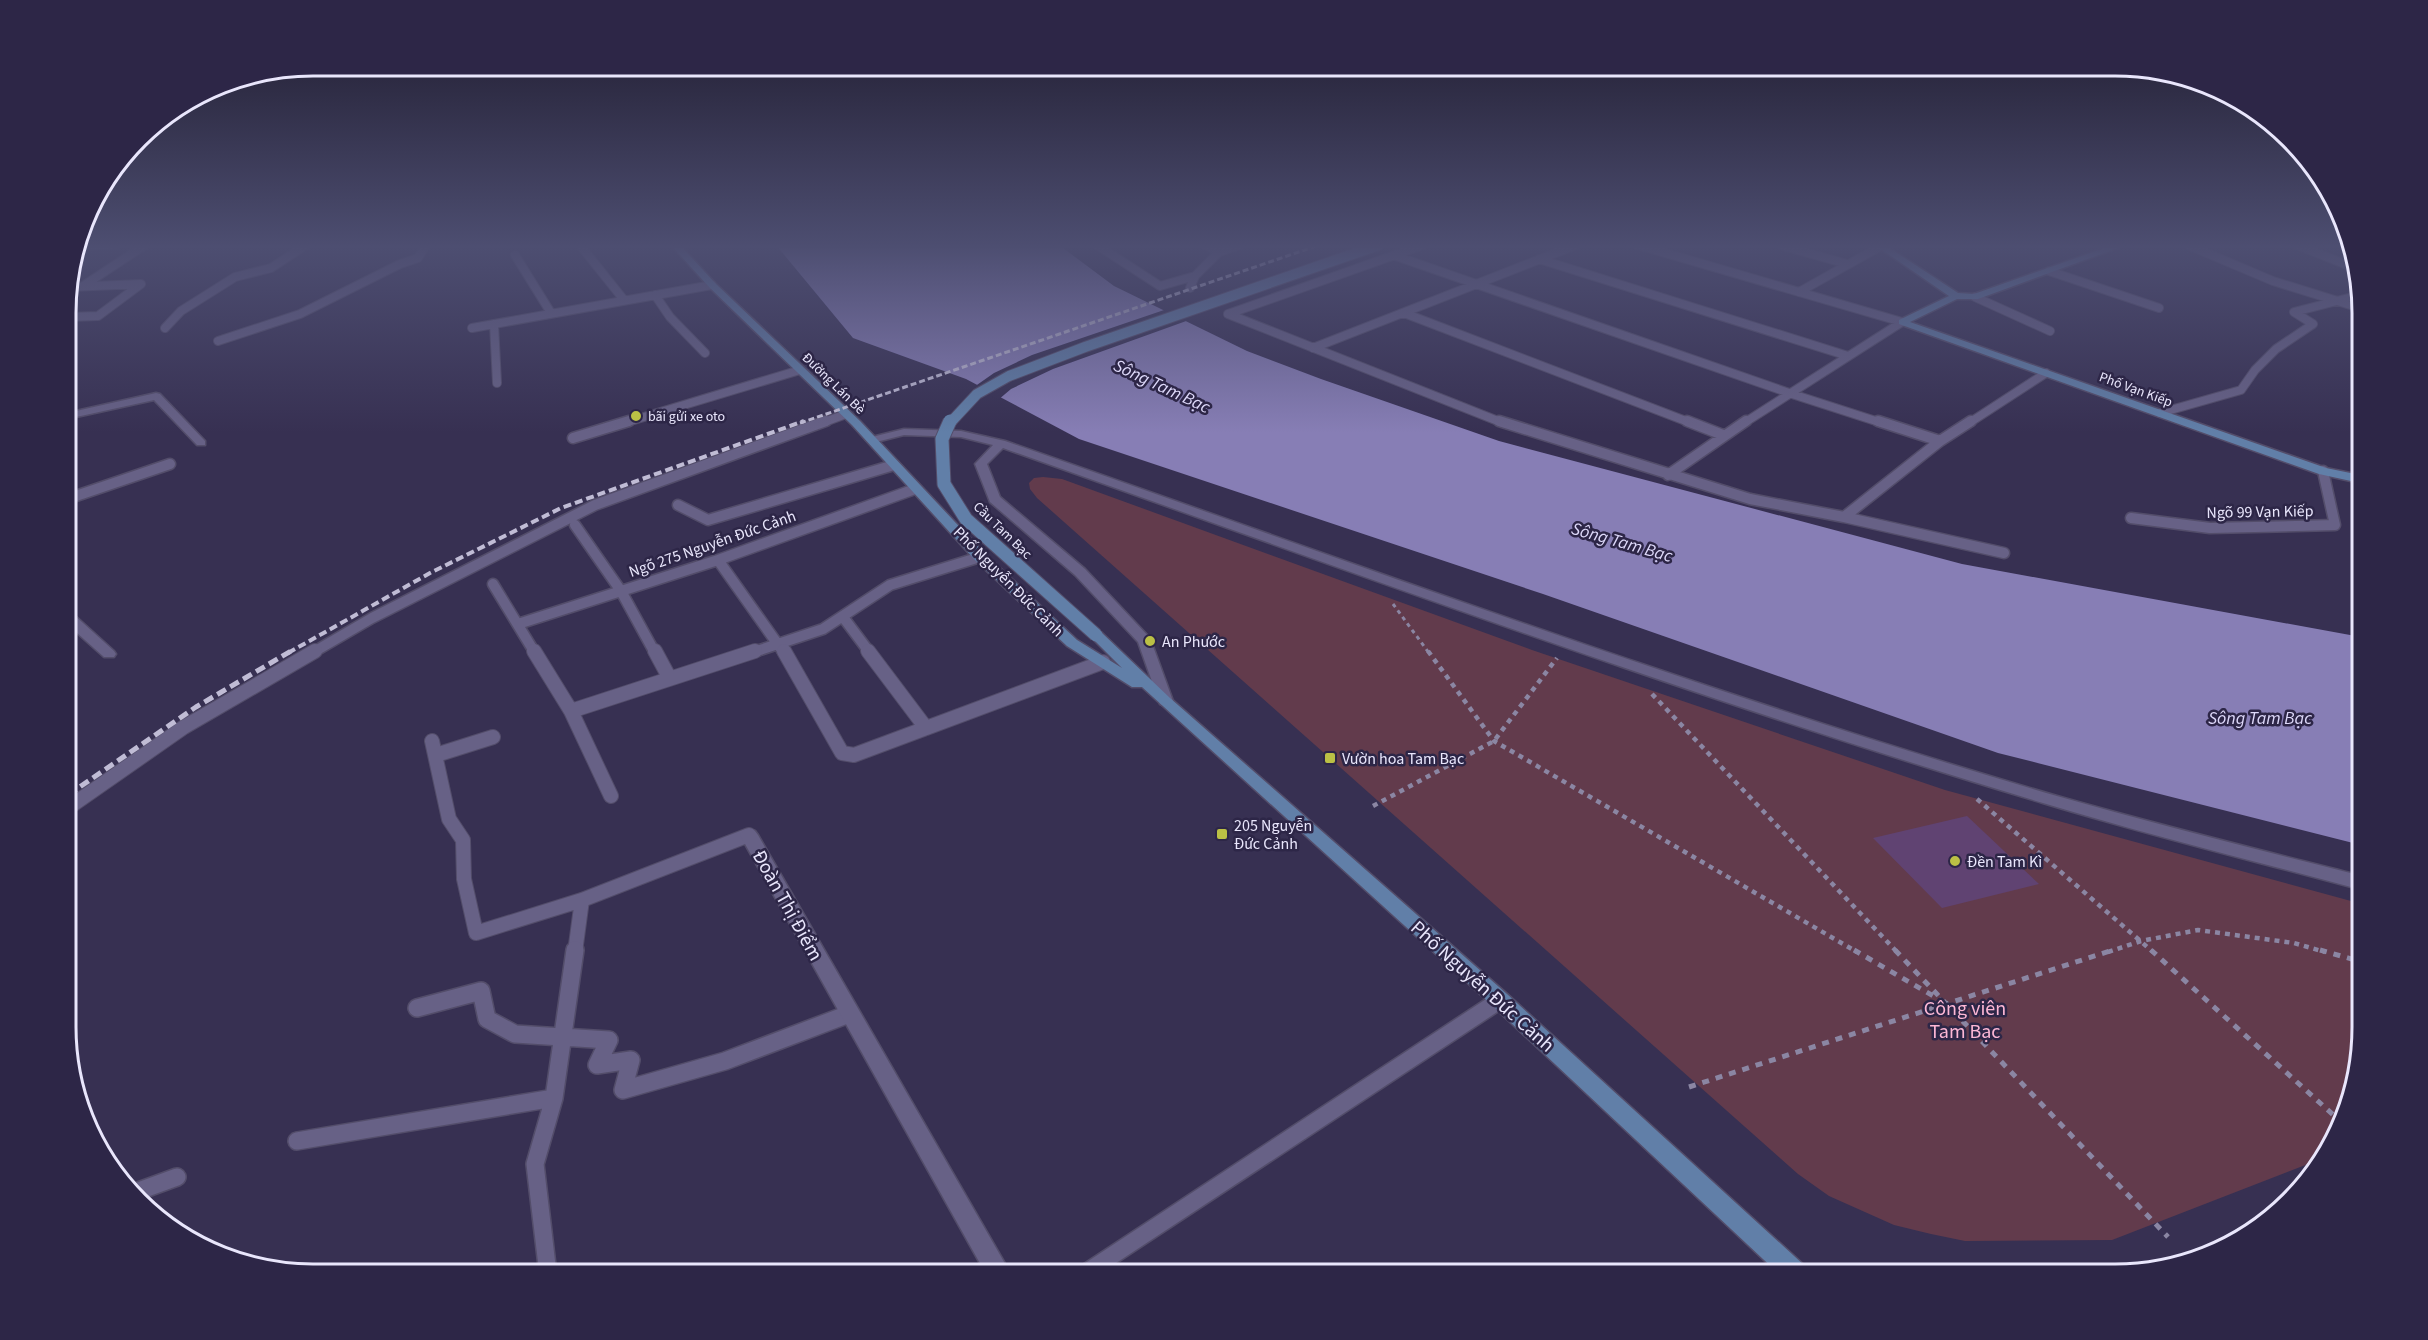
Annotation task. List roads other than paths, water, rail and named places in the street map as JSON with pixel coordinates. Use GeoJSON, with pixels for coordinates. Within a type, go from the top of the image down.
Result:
{"type":"FeatureCollection","features":[{"type":"Feature","properties":{"kind":"main road","name":"Đường Lán Bè"},"geometry":{"type":"LineString","coordinates":[[735,308],[872,440]]}},
{"type":"Feature","properties":{"kind":"main road","name":"Cầu Tam Bạc"},"geometry":{"type":"LineString","coordinates":[[1096,635],[966,519],[944,484],[942,439],[952,418],[977,394],[1009,376],[1085,346],[1197,308]]}},
{"type":"Feature","properties":{"kind":"main road"},"geometry":{"type":"LineString","coordinates":[[1902,322],[1932,308]]}},
{"type":"Feature","properties":{"kind":"main road","name":"Phố Vạn Kiếp"},"geometry":{"type":"LineString","coordinates":[[1902,322],[2323,471],[2352,477]]}},
{"type":"Feature","properties":{"kind":"main road","name":"Phố Nguyễn Đức Cảnh"},"geometry":{"type":"LineString","coordinates":[[872,440],[915,489],[946,518],[980,556],[1072,643],[1165,701]]}},
{"type":"Feature","properties":{"kind":"main road","name":"Phố Nguyễn Đức Cảnh"},"geometry":{"type":"LineString","coordinates":[[1096,635],[1165,701],[1500,1000],[1786,1264]]}},
{"type":"Feature","properties":{"kind":"street"},"geometry":{"type":"LineString","coordinates":[[76,414],[156,396],[201,443]]}},
{"type":"Feature","properties":{"kind":"street"},"geometry":{"type":"LineString","coordinates":[[872,440],[904,432],[961,434],[1001,443],[1652,670],[1976,777],[2352,880]]}},
{"type":"Feature","properties":{"kind":"street"},"geometry":{"type":"LineString","coordinates":[[1001,443],[981,464],[994,499],[1080,572],[1144,641],[1165,701]]}},
{"type":"Feature","properties":{"kind":"street"},"geometry":{"type":"LineString","coordinates":[[76,624],[109,654]]}},
{"type":"Feature","properties":{"kind":"street","name":"Đoàn Thị Điểm"},"geometry":{"type":"LineString","coordinates":[[749,835],[993,1264]]}},
{"type":"Feature","properties":{"kind":"lane"},"geometry":{"type":"LineString","coordinates":[[76,317],[98,316],[109,308]]}},
{"type":"Feature","properties":{"kind":"lane"},"geometry":{"type":"LineString","coordinates":[[165,328],[187,308]]}},
{"type":"Feature","properties":{"kind":"lane"},"geometry":{"type":"LineString","coordinates":[[218,341],[313,308]]}},
{"type":"Feature","properties":{"kind":"lane"},"geometry":{"type":"LineString","coordinates":[[547,308],[551,314]]}},
{"type":"Feature","properties":{"kind":"lane"},"geometry":{"type":"LineString","coordinates":[[472,328],[585,308]]}},
{"type":"Feature","properties":{"kind":"lane"},"geometry":{"type":"LineString","coordinates":[[664,308],[705,353]]}},
{"type":"Feature","properties":{"kind":"lane"},"geometry":{"type":"LineString","coordinates":[[1246,308],[1228,314],[1504,423],[1750,499],[1844,517],[2004,554]]}},
{"type":"Feature","properties":{"kind":"lane"},"geometry":{"type":"LineString","coordinates":[[1313,348],[1417,308]]}},
{"type":"Feature","properties":{"kind":"lane"},"geometry":{"type":"LineString","coordinates":[[1541,308],[1792,394],[1940,441]]}},
{"type":"Feature","properties":{"kind":"lane"},"geometry":{"type":"LineString","coordinates":[[1694,308],[1848,356]]}},
{"type":"Feature","properties":{"kind":"lane"},"geometry":{"type":"LineString","coordinates":[[1852,308],[1902,322]]}},
{"type":"Feature","properties":{"kind":"lane"},"geometry":{"type":"LineString","coordinates":[[1998,308],[2050,331]]}},
{"type":"Feature","properties":{"kind":"lane"},"geometry":{"type":"LineString","coordinates":[[2160,413],[2241,390],[2255,370],[2276,349],[2313,324],[2294,312],[2312,308]]}},
{"type":"Feature","properties":{"kind":"lane"},"geometry":{"type":"LineString","coordinates":[[1404,313],[1723,435]]}},
{"type":"Feature","properties":{"kind":"lane"},"geometry":{"type":"LineString","coordinates":[[1668,475],[1723,435],[1792,394],[1902,322]]}},
{"type":"Feature","properties":{"kind":"lane"},"geometry":{"type":"LineString","coordinates":[[494,324],[497,383]]}},
{"type":"Feature","properties":{"kind":"lane"},"geometry":{"type":"LineString","coordinates":[[573,438],[800,370]]}},
{"type":"Feature","properties":{"kind":"lane"},"geometry":{"type":"LineString","coordinates":[[1844,517],[1940,441],[2046,373]]}},
{"type":"Feature","properties":{"kind":"lane"},"geometry":{"type":"LineString","coordinates":[[76,802],[184,727],[372,618],[546,528],[594,506],[670,477],[846,414]]}},
{"type":"Feature","properties":{"kind":"lane"},"geometry":{"type":"LineString","coordinates":[[76,496],[170,464]]}},
{"type":"Feature","properties":{"kind":"lane"},"geometry":{"type":"LineString","coordinates":[[678,506],[708,520],[894,465]]}},
{"type":"Feature","properties":{"kind":"lane","name":"Ngõ 99 Vạn Kiếp"},"geometry":{"type":"LineString","coordinates":[[2131,518],[2210,528],[2335,525],[2323,471]]}},
{"type":"Feature","properties":{"kind":"lane","name":"Ngõ 275 Nguyễn Đức Cảnh"},"geometry":{"type":"LineString","coordinates":[[518,624],[718,560],[915,489]]}},
{"type":"Feature","properties":{"kind":"lane"},"geometry":{"type":"LineString","coordinates":[[575,525],[621,591],[669,677]]}},
{"type":"Feature","properties":{"kind":"lane"},"geometry":{"type":"LineString","coordinates":[[571,711],[669,677],[823,629],[890,585],[980,556]]}},
{"type":"Feature","properties":{"kind":"lane"},"geometry":{"type":"LineString","coordinates":[[718,560],[778,643],[842,753],[854,755],[1103,662]]}},
{"type":"Feature","properties":{"kind":"lane"},"geometry":{"type":"LineString","coordinates":[[493,584],[571,711],[611,796]]}},
{"type":"Feature","properties":{"kind":"lane"},"geometry":{"type":"LineString","coordinates":[[843,617],[926,728]]}},
{"type":"Feature","properties":{"kind":"lane","name":"Đoàn Thị Điểm"},"geometry":{"type":"LineString","coordinates":[[492,737],[434,748],[449,819],[463,840],[464,879],[476,933],[582,900],[749,835]]}},
{"type":"Feature","properties":{"kind":"lane"},"geometry":{"type":"LineString","coordinates":[[547,1264],[535,1164],[554,1098],[582,900]]}},
{"type":"Feature","properties":{"kind":"lane"},"geometry":{"type":"LineString","coordinates":[[417,1008],[481,991],[487,1019],[515,1034],[609,1040],[597,1065],[631,1060],[623,1090],[725,1061],[849,1014]]}},
{"type":"Feature","properties":{"kind":"lane"},"geometry":{"type":"LineString","coordinates":[[1099,1264],[1500,1000]]}},
{"type":"Feature","properties":{"kind":"lane"},"geometry":{"type":"LineString","coordinates":[[297,1141],[554,1098]]}},
{"type":"Feature","properties":{"kind":"lane"},"geometry":{"type":"LineString","coordinates":[[142,1190],[177,1178]]}},
{"type":"Feature","properties":{"kind":"water","name":"Sông Tam Bạc"},"geometry":{"type":"Polygon","coordinates":[[[828,308],[1158,308],[1247,351],[1499,441],[1962,564],[2352,635],[2352,843],[1998,753],[1543,594],[1079,439],[966,379],[853,338],[828,308]]]}},
{"type":"Feature","properties":{"kind":"railway"},"geometry":{"type":"LineString","coordinates":[[800,423],[1137,308]]}},
{"type":"Feature","properties":{"kind":"railway"},"geometry":{"type":"LineString","coordinates":[[288,653],[430,573],[561,508],[804,421]]}},
{"type":"Feature","properties":{"kind":"railway"},"geometry":{"type":"LineString","coordinates":[[76,790],[196,707],[291,651]]}},
{"type":"Feature","properties":{"kind":"place","name":"bãi gửi xe oto"},"geometry":{"type":"Point","coordinates":[636,416]}},
{"type":"Feature","properties":{"kind":"place","name":"An Phước"},"geometry":{"type":"Point","coordinates":[1150,641]}},
{"type":"Feature","properties":{"kind":"place","name":"Vườn hoa Tam Bạc"},"geometry":{"type":"Point","coordinates":[1330,758]}},
{"type":"Feature","properties":{"kind":"place","name":"205 Nguyễn Đức Cảnh"},"geometry":{"type":"Point","coordinates":[1222,834]}},
{"type":"Feature","properties":{"kind":"place","name":"Đền Tam Kì"},"geometry":{"type":"Point","coordinates":[1955,861]}},
{"type":"Feature","properties":{"kind":"park label","name":"Công viên Tam Bạc"},"geometry":{"type":"Point","coordinates":[1965,1020]}}]}
